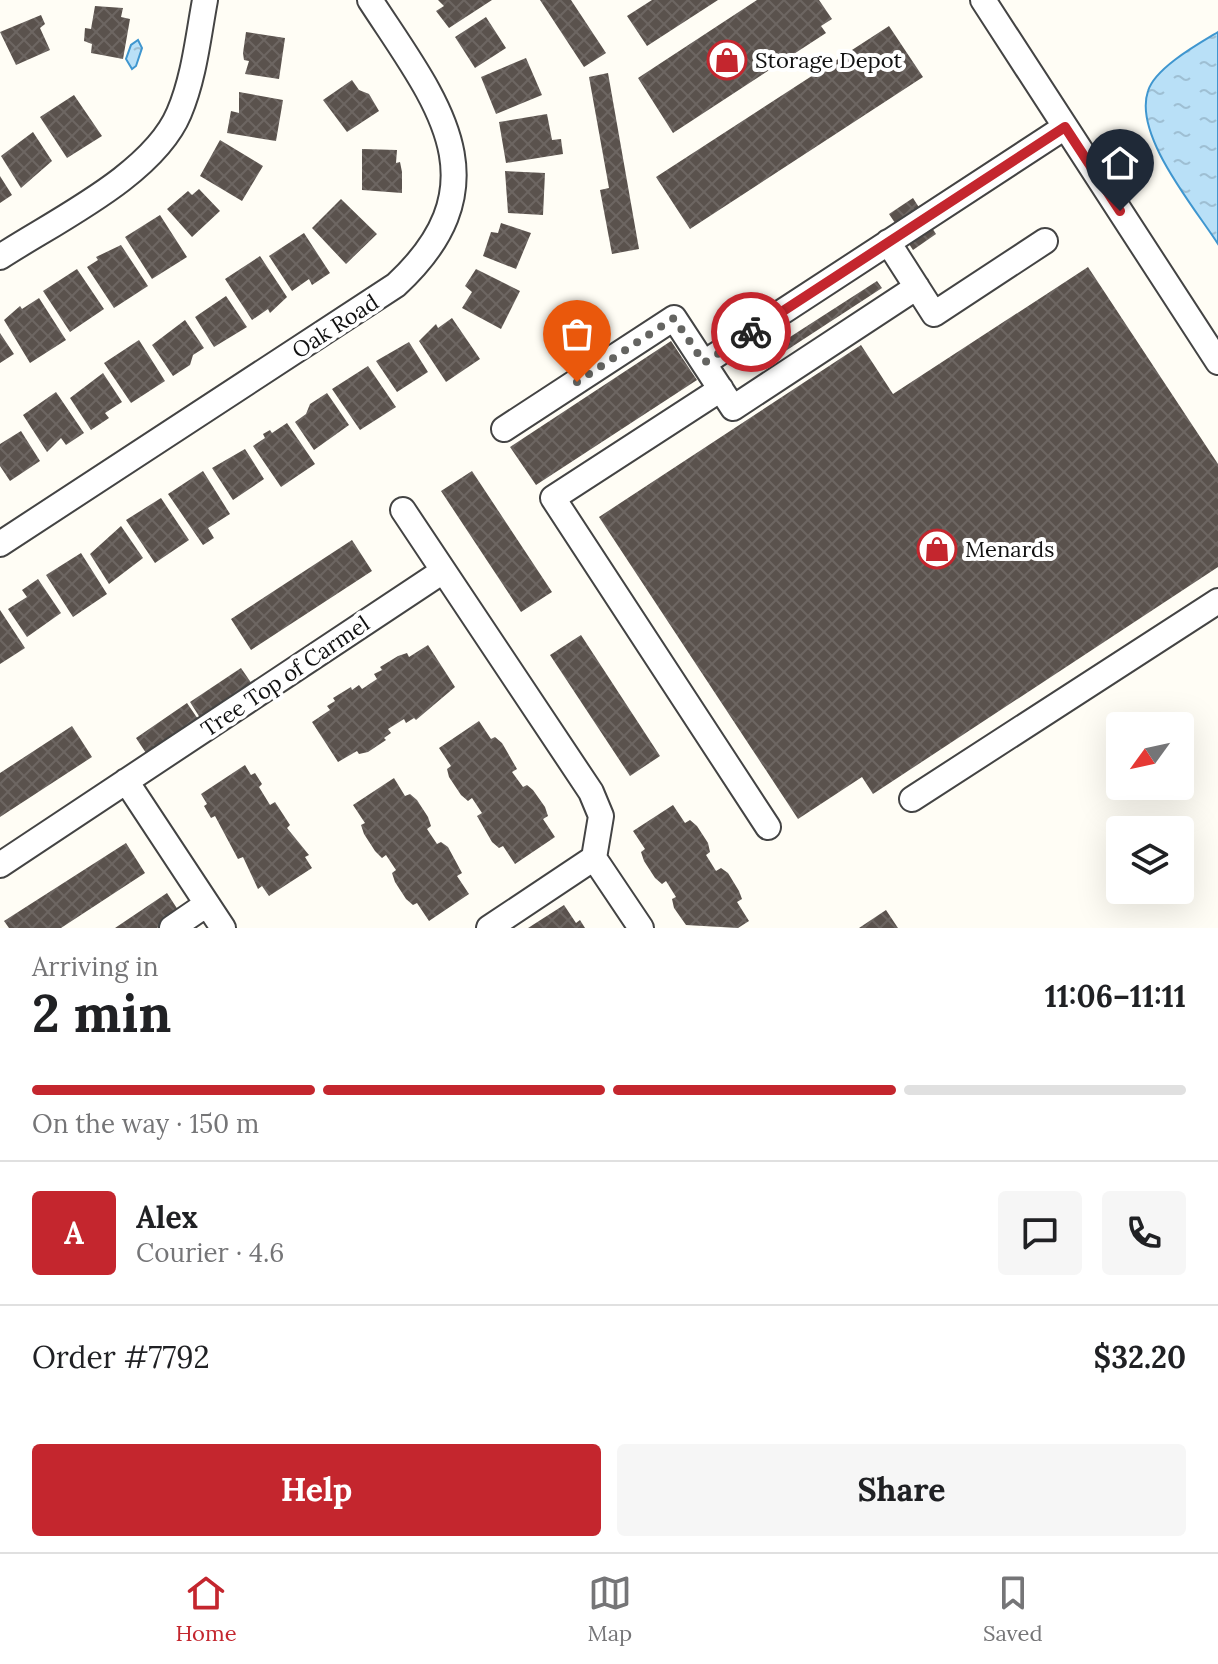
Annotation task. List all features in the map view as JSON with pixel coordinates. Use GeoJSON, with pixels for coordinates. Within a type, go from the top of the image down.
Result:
{"type":"FeatureCollection","features":[{"type":"Feature","properties":{"kind":"street"},"geometry":{"type":"LineString","coordinates":[[0,257],[126,175],[161,144],[178,115],[190,80],[205,0]]}},
{"type":"Feature","properties":{"kind":"street","name":"Oak Road"},"geometry":{"type":"LineString","coordinates":[[0,544],[396,285],[427,253],[441,229],[454,180],[447,126],[433,97],[370,0]]}},
{"type":"Feature","properties":{"kind":"street"},"geometry":{"type":"LineString","coordinates":[[983,0],[1218,362]]}},
{"type":"Feature","properties":{"kind":"street"},"geometry":{"type":"LineString","coordinates":[[704,363],[1065,127]]}},
{"type":"Feature","properties":{"kind":"street"},"geometry":{"type":"LineString","coordinates":[[888,242],[934,314],[1045,241]]}},
{"type":"Feature","properties":{"kind":"street"},"geometry":{"type":"LineString","coordinates":[[504,429],[674,318],[733,408],[917,287]]}},
{"type":"Feature","properties":{"kind":"street"},"geometry":{"type":"LineString","coordinates":[[721,389],[553,498],[768,827]]}},
{"type":"Feature","properties":{"kind":"street"},"geometry":{"type":"LineString","coordinates":[[403,510],[591,792],[601,816],[594,858],[641,928]]}},
{"type":"Feature","properties":{"kind":"street","name":"Tree Top of Carmel"},"geometry":{"type":"LineString","coordinates":[[0,865],[443,571]]}},
{"type":"Feature","properties":{"kind":"street"},"geometry":{"type":"LineString","coordinates":[[912,799],[1218,601]]}},
{"type":"Feature","properties":{"kind":"street"},"geometry":{"type":"LineString","coordinates":[[126,781],[223,928]]}},
{"type":"Feature","properties":{"kind":"street"},"geometry":{"type":"LineString","coordinates":[[489,928],[594,858]]}},
{"type":"Feature","properties":{"kind":"street"},"geometry":{"type":"LineString","coordinates":[[172,928],[207,904]]}},
{"type":"Feature","properties":{"kind":"water"},"geometry":{"type":"Polygon","coordinates":[[[1218,32],[1218,244],[1157,149],[1146,109],[1148,91],[1159,74],[1178,57],[1218,32]]]}},
{"type":"Feature","properties":{"kind":"water"},"geometry":{"type":"Polygon","coordinates":[[[138,40],[142,48],[132,69],[126,59],[131,45],[138,40]]]}},
{"type":"Feature","properties":{"kind":"building"},"geometry":{"type":"Polygon","coordinates":[[[438,0],[492,0],[449,28],[436,11],[444,6],[438,0]]]}},
{"type":"Feature","properties":{"kind":"building"},"geometry":{"type":"Polygon","coordinates":[[[540,0],[571,0],[606,53],[584,67],[540,0]]]}},
{"type":"Feature","properties":{"kind":"building"},"geometry":{"type":"Polygon","coordinates":[[[652,0],[718,0],[647,46],[627,16],[652,0]]]}},
{"type":"Feature","properties":{"kind":"building"},"geometry":{"type":"Polygon","coordinates":[[[757,0],[819,0],[832,19],[821,26],[826,33],[673,133],[638,78],[757,0]]]}},
{"type":"Feature","properties":{"kind":"building"},"geometry":{"type":"Polygon","coordinates":[[[95,6],[123,8],[121,17],[130,19],[123,59],[91,53],[92,44],[84,41],[85,28],[91,29],[95,6]]]}},
{"type":"Feature","properties":{"kind":"building"},"geometry":{"type":"Polygon","coordinates":[[[41,15],[45,24],[40,28],[50,50],[16,65],[0,32],[41,15]]]}},
{"type":"Feature","properties":{"kind":"building"},"geometry":{"type":"Polygon","coordinates":[[[486,17],[506,48],[475,68],[455,37],[486,17]]]}},
{"type":"Feature","properties":{"kind":"building"},"geometry":{"type":"Polygon","coordinates":[[[889,26],[923,77],[690,229],[656,177],[889,26]]]}},
{"type":"Feature","properties":{"kind":"building"},"geometry":{"type":"Polygon","coordinates":[[[246,32],[285,38],[279,79],[245,74],[249,61],[244,60],[243,53],[246,32]]]}},
{"type":"Feature","properties":{"kind":"building"},"geometry":{"type":"Polygon","coordinates":[[[526,58],[542,95],[496,114],[481,77],[526,58]]]}},
{"type":"Feature","properties":{"kind":"building"},"geometry":{"type":"Polygon","coordinates":[[[608,73],[639,249],[612,254],[600,190],[609,188],[589,77],[608,73]]]}},
{"type":"Feature","properties":{"kind":"building"},"geometry":{"type":"Polygon","coordinates":[[[352,80],[359,90],[369,94],[379,111],[347,132],[323,100],[352,80]]]}},
{"type":"Feature","properties":{"kind":"building"},"geometry":{"type":"Polygon","coordinates":[[[239,92],[283,100],[276,141],[227,133],[231,111],[239,113],[239,92]]]}},
{"type":"Feature","properties":{"kind":"building"},"geometry":{"type":"Polygon","coordinates":[[[74,95],[102,136],[67,158],[40,117],[74,95]]]}},
{"type":"Feature","properties":{"kind":"building"},"geometry":{"type":"Polygon","coordinates":[[[547,114],[552,140],[561,139],[563,154],[506,163],[499,122],[547,114]]]}},
{"type":"Feature","properties":{"kind":"building"},"geometry":{"type":"Polygon","coordinates":[[[33,132],[52,161],[21,188],[1,156],[33,132]]]}},
{"type":"Feature","properties":{"kind":"building"},"geometry":{"type":"Polygon","coordinates":[[[220,140],[263,166],[242,201],[200,176],[220,140]]]}},
{"type":"Feature","properties":{"kind":"building"},"geometry":{"type":"Polygon","coordinates":[[[362,149],[397,150],[396,163],[400,162],[402,193],[362,190],[362,149]]]}},
{"type":"Feature","properties":{"kind":"building"},"geometry":{"type":"Polygon","coordinates":[[[505,171],[545,173],[543,215],[508,213],[505,171]]]}},
{"type":"Feature","properties":{"kind":"building"},"geometry":{"type":"Polygon","coordinates":[[[0,176],[12,195],[0,203],[0,176]]]}},
{"type":"Feature","properties":{"kind":"building"},"geometry":{"type":"Polygon","coordinates":[[[199,189],[220,211],[192,237],[167,209],[188,191],[192,195],[199,189]]]}},
{"type":"Feature","properties":{"kind":"building"},"geometry":{"type":"Polygon","coordinates":[[[913,198],[936,234],[913,250],[889,214],[913,198]]]}},
{"type":"Feature","properties":{"kind":"building"},"geometry":{"type":"Polygon","coordinates":[[[341,199],[377,234],[346,264],[312,228],[341,199]]]}},
{"type":"Feature","properties":{"kind":"building"},"geometry":{"type":"Polygon","coordinates":[[[160,215],[187,257],[152,279],[125,237],[160,215]]]}},
{"type":"Feature","properties":{"kind":"building"},"geometry":{"type":"Polygon","coordinates":[[[501,223],[531,233],[516,269],[483,256],[491,232],[498,233],[501,223]]]}},
{"type":"Feature","properties":{"kind":"building"},"geometry":{"type":"Polygon","coordinates":[[[304,233],[330,273],[312,285],[309,279],[292,291],[269,256],[304,233]]]}},
{"type":"Feature","properties":{"kind":"building"},"geometry":{"type":"Polygon","coordinates":[[[121,245],[148,286],[114,308],[87,267],[98,260],[96,257],[121,245]]]}},
{"type":"Feature","properties":{"kind":"building"},"geometry":{"type":"Polygon","coordinates":[[[260,256],[287,297],[270,313],[268,309],[252,320],[225,279],[260,256]]]}},
{"type":"Feature","properties":{"kind":"building"},"geometry":{"type":"Polygon","coordinates":[[[1088,267],[1218,464],[1218,567],[873,794],[862,777],[798,819],[599,517],[861,345],[893,394],[1088,267]]]}},
{"type":"Feature","properties":{"kind":"building"},"geometry":{"type":"Polygon","coordinates":[[[77,269],[104,309],[70,332],[43,291],[77,269]]]}},
{"type":"Feature","properties":{"kind":"building"},"geometry":{"type":"Polygon","coordinates":[[[476,269],[520,291],[501,329],[462,308],[472,292],[465,286],[476,269]]]}},
{"type":"Feature","properties":{"kind":"building"},"geometry":{"type":"Polygon","coordinates":[[[877,281],[882,288],[764,365],[759,357],[877,281]]]}},
{"type":"Feature","properties":{"kind":"building"},"geometry":{"type":"Polygon","coordinates":[[[226,296],[247,327],[214,347],[195,317],[226,296]]]}},
{"type":"Feature","properties":{"kind":"building"},"geometry":{"type":"Polygon","coordinates":[[[39,298],[66,340],[30,363],[4,320],[20,306],[22,309],[39,298]]]}},
{"type":"Feature","properties":{"kind":"building"},"geometry":{"type":"Polygon","coordinates":[[[452,318],[480,359],[446,382],[419,341],[436,324],[438,328],[452,318]]]}},
{"type":"Feature","properties":{"kind":"building"},"geometry":{"type":"Polygon","coordinates":[[[185,320],[204,348],[193,355],[190,365],[173,376],[152,345],[185,320]]]}},
{"type":"Feature","properties":{"kind":"building"},"geometry":{"type":"Polygon","coordinates":[[[0,333],[14,354],[0,363],[0,333]]]}},
{"type":"Feature","properties":{"kind":"building"},"geometry":{"type":"Polygon","coordinates":[[[139,340],[165,381],[131,403],[104,363],[139,340]]]}},
{"type":"Feature","properties":{"kind":"building"},"geometry":{"type":"Polygon","coordinates":[[[671,341],[697,380],[536,485],[510,447],[671,341]]]}},
{"type":"Feature","properties":{"kind":"building"},"geometry":{"type":"Polygon","coordinates":[[[409,342],[428,372],[397,392],[376,361],[409,342]]]}},
{"type":"Feature","properties":{"kind":"building"},"geometry":{"type":"Polygon","coordinates":[[[368,366],[396,407],[360,430],[332,389],[368,366]]]}},
{"type":"Feature","properties":{"kind":"building"},"geometry":{"type":"Polygon","coordinates":[[[103,373],[122,402],[105,413],[109,418],[91,430],[70,398],[103,373]]]}},
{"type":"Feature","properties":{"kind":"building"},"geometry":{"type":"Polygon","coordinates":[[[56,392],[84,433],[66,445],[61,438],[47,452],[23,415],[56,392]]]}},
{"type":"Feature","properties":{"kind":"building"},"geometry":{"type":"Polygon","coordinates":[[[327,393],[349,425],[314,450],[295,422],[306,414],[310,404],[327,393]]]}},
{"type":"Feature","properties":{"kind":"building"},"geometry":{"type":"Polygon","coordinates":[[[287,423],[315,464],[281,487],[253,446],[265,438],[263,434],[270,430],[272,433],[287,423]]]}},
{"type":"Feature","properties":{"kind":"building"},"geometry":{"type":"Polygon","coordinates":[[[21,431],[40,461],[10,481],[0,466],[0,444],[21,431]]]}},
{"type":"Feature","properties":{"kind":"building"},"geometry":{"type":"Polygon","coordinates":[[[245,449],[264,479],[233,500],[212,468],[245,449]]]}},
{"type":"Feature","properties":{"kind":"building"},"geometry":{"type":"Polygon","coordinates":[[[203,471],[230,514],[208,528],[214,538],[203,545],[168,494],[203,471]]]}},
{"type":"Feature","properties":{"kind":"building"},"geometry":{"type":"Polygon","coordinates":[[[472,471],[552,592],[521,612],[441,491],[472,471]]]}},
{"type":"Feature","properties":{"kind":"building"},"geometry":{"type":"Polygon","coordinates":[[[161,498],[189,540],[155,563],[126,520],[161,498]]]}},
{"type":"Feature","properties":{"kind":"building"},"geometry":{"type":"Polygon","coordinates":[[[121,526],[143,558],[109,584],[90,554],[121,526]]]}},
{"type":"Feature","properties":{"kind":"building"},"geometry":{"type":"Polygon","coordinates":[[[352,540],[372,571],[251,650],[231,619],[352,540]]]}},
{"type":"Feature","properties":{"kind":"building"},"geometry":{"type":"Polygon","coordinates":[[[81,553],[107,594],[73,617],[46,575],[81,553]]]}},
{"type":"Feature","properties":{"kind":"building"},"geometry":{"type":"Polygon","coordinates":[[[38,579],[61,613],[27,637],[8,609],[27,597],[22,590],[38,579]]]}},
{"type":"Feature","properties":{"kind":"building"},"geometry":{"type":"Polygon","coordinates":[[[0,610],[25,648],[0,664],[0,610]]]}},
{"type":"Feature","properties":{"kind":"building"},"geometry":{"type":"Polygon","coordinates":[[[581,635],[660,756],[630,776],[550,655],[581,635]]]}},
{"type":"Feature","properties":{"kind":"building"},"geometry":{"type":"Polygon","coordinates":[[[428,645],[455,687],[416,720],[414,718],[406,723],[404,719],[388,729],[391,733],[384,738],[386,740],[368,752],[359,754],[357,751],[338,762],[312,722],[330,710],[327,706],[335,701],[333,698],[351,687],[352,690],[359,685],[362,689],[377,679],[374,674],[382,670],[380,667],[398,656],[407,653],[409,657],[428,645]]]}},
{"type":"Feature","properties":{"kind":"building"},"geometry":{"type":"Polygon","coordinates":[[[241,668],[254,687],[202,721],[190,702],[241,668]]]}},
{"type":"Feature","properties":{"kind":"building"},"geometry":{"type":"Polygon","coordinates":[[[187,703],[200,722],[148,756],[136,738],[187,703]]]}},
{"type":"Feature","properties":{"kind":"building"},"geometry":{"type":"Polygon","coordinates":[[[479,721],[491,739],[495,737],[502,743],[517,769],[512,772],[523,787],[527,785],[533,790],[545,807],[548,816],[543,819],[555,837],[515,864],[503,846],[499,848],[492,842],[477,816],[482,813],[472,798],[468,801],[461,795],[449,777],[447,769],[451,766],[439,748],[479,721]]]}},
{"type":"Feature","properties":{"kind":"building"},"geometry":{"type":"Polygon","coordinates":[[[72,726],[92,757],[0,817],[0,773],[72,726]]]}},
{"type":"Feature","properties":{"kind":"building"},"geometry":{"type":"Polygon","coordinates":[[[245,765],[262,784],[259,787],[270,805],[275,802],[290,825],[287,828],[309,855],[305,857],[312,868],[269,896],[262,886],[258,889],[243,857],[238,859],[215,816],[211,818],[204,806],[207,804],[201,794],[245,765]]]}},
{"type":"Feature","properties":{"kind":"building"},"geometry":{"type":"Polygon","coordinates":[[[394,778],[405,796],[410,794],[417,800],[428,817],[431,826],[427,829],[437,844],[441,842],[448,847],[462,873],[457,876],[469,894],[429,921],[417,903],[413,905],[406,899],[395,882],[392,873],[396,870],[386,855],[382,858],[375,851],[364,834],[361,825],[365,823],[353,805],[394,778]]]}},
{"type":"Feature","properties":{"kind":"building"},"geometry":{"type":"Polygon","coordinates":[[[673,805],[685,823],[690,820],[697,826],[708,843],[710,852],[706,855],[716,871],[721,868],[728,873],[739,891],[742,899],[737,902],[749,921],[738,928],[686,925],[674,908],[672,899],[676,897],[666,881],[662,884],[655,878],[644,861],[641,852],[645,849],[633,831],[673,805]]]}},
{"type":"Feature","properties":{"kind":"building"},"geometry":{"type":"Polygon","coordinates":[[[126,843],[145,873],[61,928],[9,928],[4,921],[126,843]]]}},
{"type":"Feature","properties":{"kind":"building"},"geometry":{"type":"Polygon","coordinates":[[[167,893],[180,913],[157,928],[115,928],[167,893]]]}},
{"type":"Feature","properties":{"kind":"building"},"geometry":{"type":"Polygon","coordinates":[[[564,905],[576,923],[580,920],[585,928],[528,928],[564,905]]]}},
{"type":"Feature","properties":{"kind":"building"},"geometry":{"type":"Polygon","coordinates":[[[886,910],[898,928],[859,928],[886,910]]]}},
{"type":"Feature","properties":{"kind":"way so far"},"geometry":{"type":"LineString","coordinates":[[577,382],[674,318],[704,363],[751,332]]}},
{"type":"Feature","properties":{"kind":"place","name":"Storage Depot"},"geometry":{"type":"Point","coordinates":[727,60]}},
{"type":"Feature","properties":{"kind":"place","name":"Menards"},"geometry":{"type":"Point","coordinates":[937,549]}},
{"type":"Feature","properties":{"kind":"route"},"geometry":{"type":"LineString","coordinates":[[751,332],[1065,127],[1120,211]]}}]}
